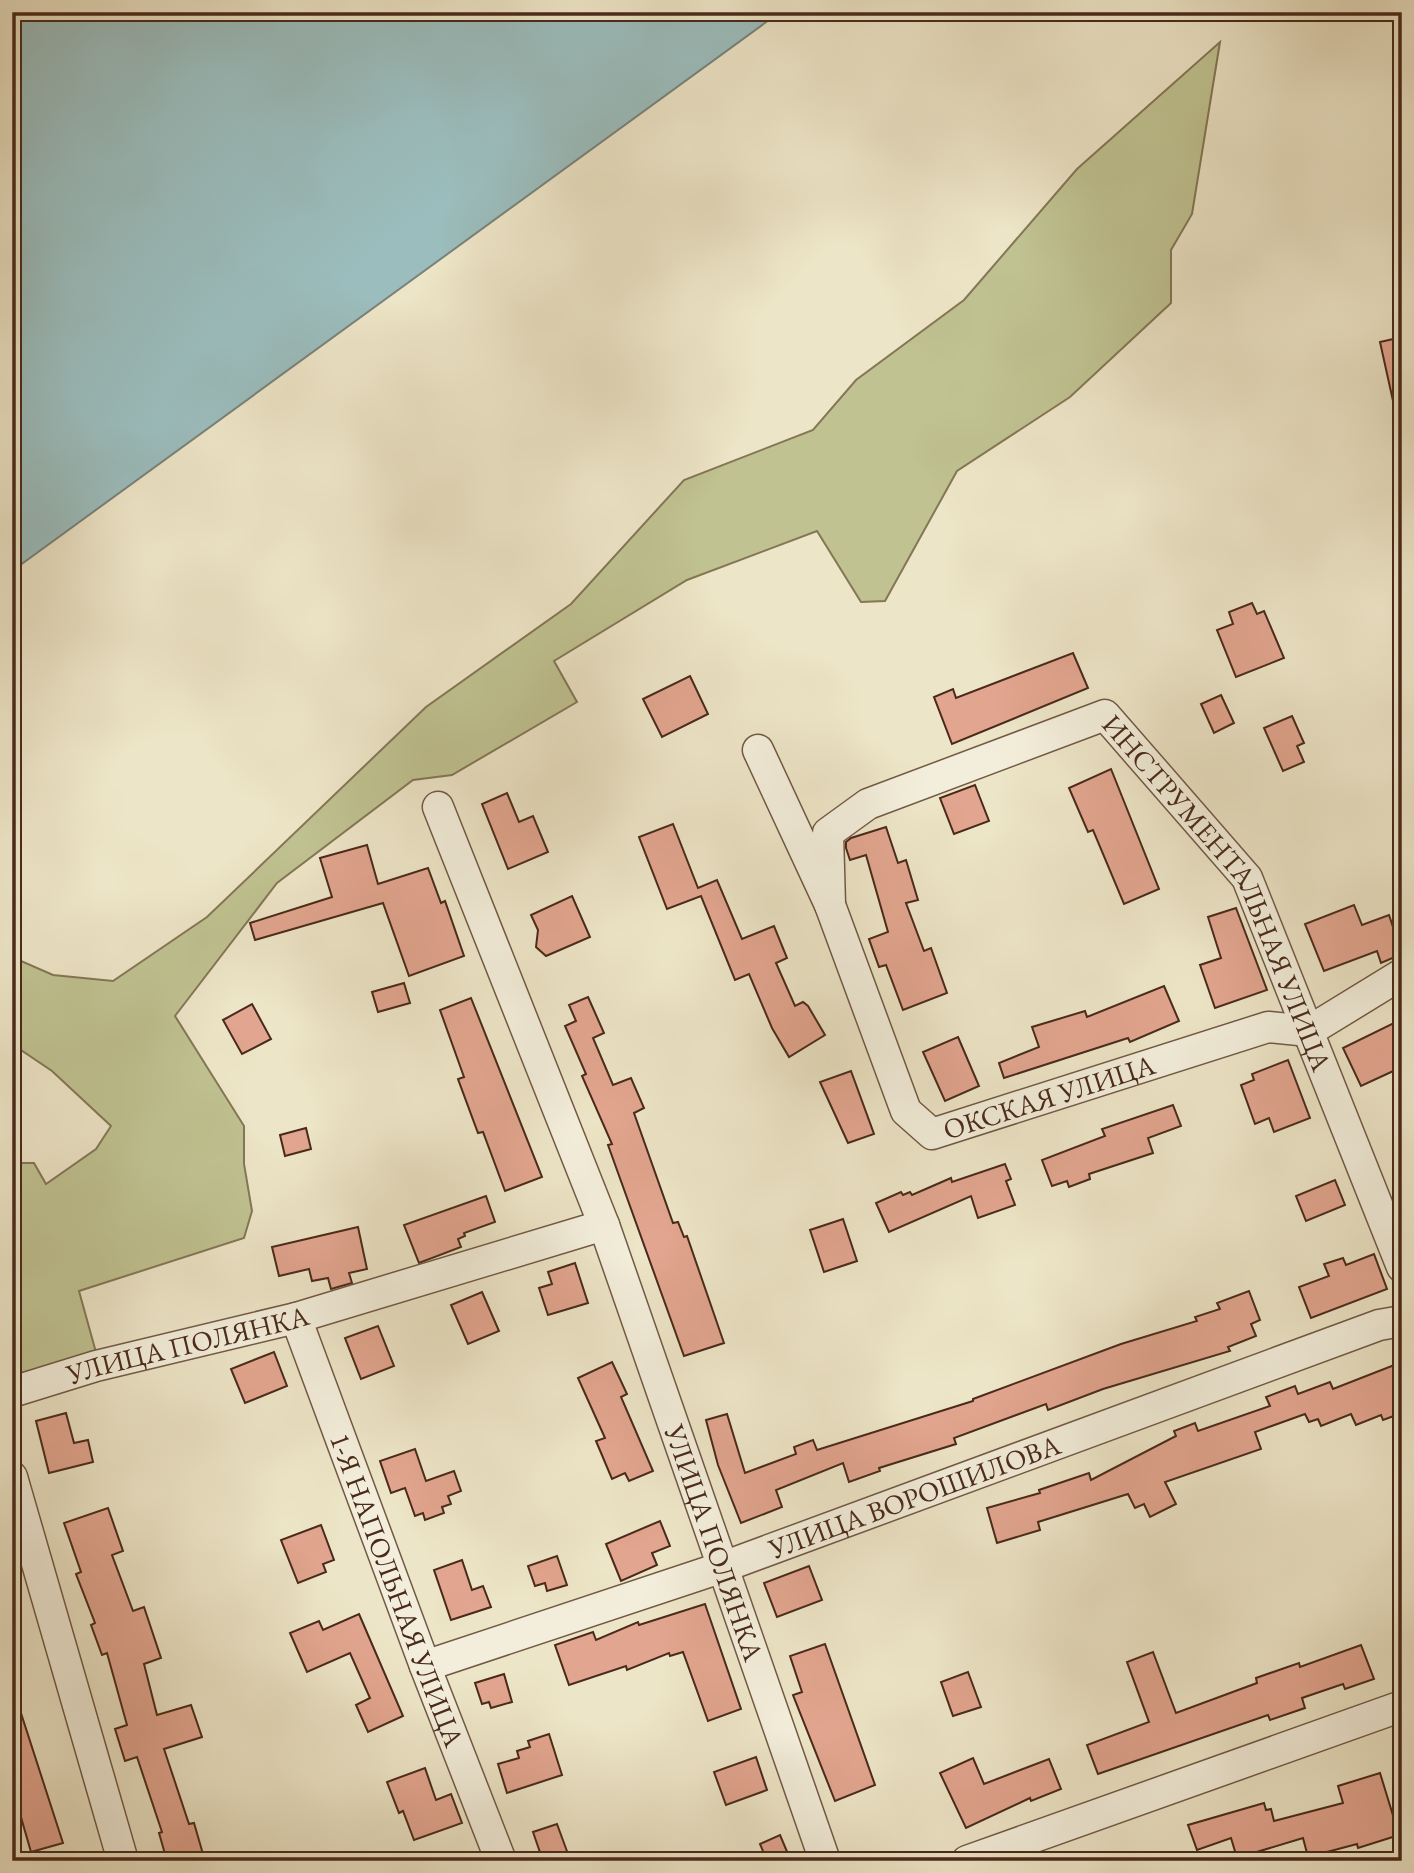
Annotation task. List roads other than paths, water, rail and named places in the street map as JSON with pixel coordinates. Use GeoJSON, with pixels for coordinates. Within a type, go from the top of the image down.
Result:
{"type":"FeatureCollection","features":[{"type":"Feature","properties":{"kind":"street","name":"ИНСТРУМЕНТАЛЬНАЯ УЛИЦА"},"geometry":{"type":"LineString","coordinates":[[830,905],[828,833],[868,804],[1105,715],[1247,878],[1402,1267]]}},
{"type":"Feature","properties":{"kind":"street","name":"ОКСКАЯ УЛИЦА"},"geometry":{"type":"LineString","coordinates":[[758,750],[830,905],[906,1111],[932,1134],[1268,1027],[1309,1031]]}},
{"type":"Feature","properties":{"kind":"street","name":"УЛИЦА ПОЛЯНКА"},"geometry":{"type":"LineString","coordinates":[[438,807],[604,1225],[825,1861]]}},
{"type":"Feature","properties":{"kind":"street"},"geometry":{"type":"LineString","coordinates":[[1309,1031],[1402,974]]}},
{"type":"Feature","properties":{"kind":"street","name":"УЛИЦА ПОЛЯНКА"},"geometry":{"type":"LineString","coordinates":[[12,1392],[96,1366],[296,1318],[604,1225]]}},
{"type":"Feature","properties":{"kind":"street","name":"1-Я НАПОЛЬНАЯ УЛИЦА"},"geometry":{"type":"LineString","coordinates":[[296,1318],[425,1666],[501,1861]]}},
{"type":"Feature","properties":{"kind":"street","name":"УЛИЦА ВОРОШИЛОВА"},"geometry":{"type":"LineString","coordinates":[[425,1666],[723,1567],[1379,1325],[1402,1321]]}},
{"type":"Feature","properties":{"kind":"street"},"geometry":{"type":"LineString","coordinates":[[12,1477],[123,1861]]}},
{"type":"Feature","properties":{"kind":"street"},"geometry":{"type":"LineString","coordinates":[[967,1861],[1402,1706]]}},
{"type":"Feature","properties":{"kind":"water"},"geometry":{"type":"Polygon","coordinates":[[[12,12],[780,12],[12,571],[12,12]]]}}]}
